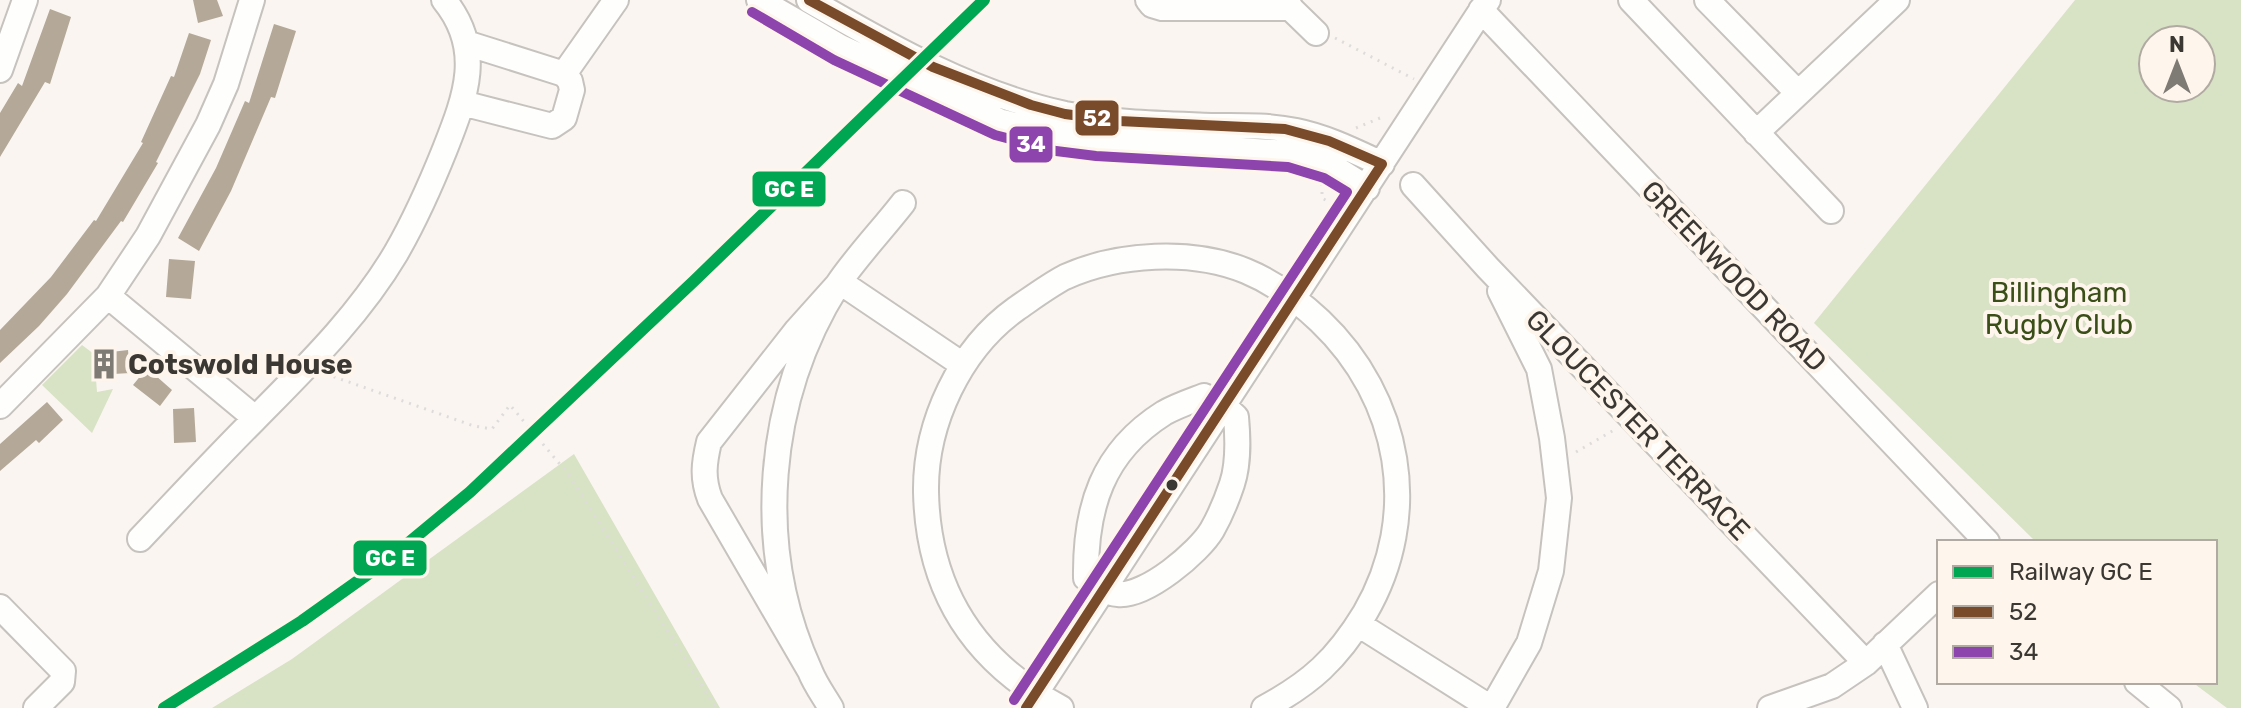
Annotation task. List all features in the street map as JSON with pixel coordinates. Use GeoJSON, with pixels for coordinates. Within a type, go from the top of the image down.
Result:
{"type":"FeatureCollection","features":[{"type":"Feature","properties":{"kind":"street"},"geometry":{"type":"LineString","coordinates":[[0,70],[25,0]]}},
{"type":"Feature","properties":{"kind":"street"},"geometry":{"type":"LineString","coordinates":[[0,406],[108,296],[148,236],[208,125],[226,84],[252,0]]}},
{"type":"Feature","properties":{"kind":"street"},"geometry":{"type":"LineString","coordinates":[[140,539],[306,368],[355,312],[395,254],[430,185],[462,103],[468,76],[466,43],[461,26],[444,0]]}},
{"type":"Feature","properties":{"kind":"street"},"geometry":{"type":"LineString","coordinates":[[564,74],[616,0]]}},
{"type":"Feature","properties":{"kind":"street"},"geometry":{"type":"LineString","coordinates":[[759,0],[840,47],[958,91],[1008,99],[1066,114],[1106,119],[1299,131],[1340,144],[1382,164]]}},
{"type":"Feature","properties":{"kind":"street"},"geometry":{"type":"LineString","coordinates":[[809,0],[958,91],[999,121],[1060,137],[1151,146],[1290,153],[1330,165],[1367,188]]}},
{"type":"Feature","properties":{"kind":"street"},"geometry":{"type":"LineString","coordinates":[[1148,0],[1162,8],[1287,4],[1316,33]]}},
{"type":"Feature","properties":{"kind":"street"},"geometry":{"type":"LineString","coordinates":[[1631,0],[1831,211]]}},
{"type":"Feature","properties":{"kind":"street"},"geometry":{"type":"LineString","coordinates":[[1707,0],[1797,92]]}},
{"type":"Feature","properties":{"kind":"street"},"geometry":{"type":"LineString","coordinates":[[1756,133],[1897,0]]}},
{"type":"Feature","properties":{"kind":"street"},"geometry":{"type":"LineString","coordinates":[[1031,700],[1484,5]]}},
{"type":"Feature","properties":{"kind":"street","name":"GREENWOOD ROAD"},"geometry":{"type":"LineString","coordinates":[[1484,5],[1985,540]]}},
{"type":"Feature","properties":{"kind":"street"},"geometry":{"type":"LineString","coordinates":[[462,103],[552,126],[564,118],[572,90],[564,74],[466,43]]}},
{"type":"Feature","properties":{"kind":"street","name":"GLOUCESTER TERRACE"},"geometry":{"type":"LineString","coordinates":[[1413,185],[1488,268],[1866,663]]}},
{"type":"Feature","properties":{"kind":"street"},"geometry":{"type":"LineString","coordinates":[[831,708],[710,499],[704,483],[704,463],[709,442],[903,203]]}},
{"type":"Feature","properties":{"kind":"street"},"geometry":{"type":"LineString","coordinates":[[1061,708],[1031,700],[977,645],[952,603],[934,553],[927,518],[926,483],[931,445],[940,415],[963,365],[983,340],[1018,308],[1065,277],[1100,265],[1178,257],[1213,261],[1244,270],[1294,297],[1345,346],[1372,389],[1393,443],[1399,490],[1392,551],[1376,594],[1334,658],[1297,690],[1264,708]]}},
{"type":"Feature","properties":{"kind":"street"},"geometry":{"type":"LineString","coordinates":[[1358,624],[1492,708],[1529,643],[1551,571],[1559,498],[1539,369],[1488,268]]}},
{"type":"Feature","properties":{"kind":"street"},"geometry":{"type":"LineString","coordinates":[[840,282],[963,365]]}},
{"type":"Feature","properties":{"kind":"street"},"geometry":{"type":"LineString","coordinates":[[810,671],[790,617],[781,575],[774,476],[789,391],[814,328],[840,282]]}},
{"type":"Feature","properties":{"kind":"street"},"geometry":{"type":"LineString","coordinates":[[108,296],[255,418]]}},
{"type":"Feature","properties":{"kind":"street"},"geometry":{"type":"LineString","coordinates":[[1539,369],[1570,352]]}},
{"type":"Feature","properties":{"kind":"street"},"geometry":{"type":"LineString","coordinates":[[1204,396],[1223,405],[1236,417],[1238,446],[1233,482],[1212,532],[1176,568],[1145,588],[1121,595],[1103,590],[1086,578],[1085,541],[1103,477],[1128,441],[1164,412],[1204,396]]}},
{"type":"Feature","properties":{"kind":"street"},"geometry":{"type":"LineString","coordinates":[[1770,708],[1832,686],[1866,663],[1937,596]]}},
{"type":"Feature","properties":{"kind":"street"},"geometry":{"type":"LineString","coordinates":[[0,607],[63,671],[62,682],[36,708]]}},
{"type":"Feature","properties":{"kind":"street"},"geometry":{"type":"LineString","coordinates":[[1885,644],[1915,708]]}},
{"type":"Feature","properties":{"kind":"street"},"geometry":{"type":"LineString","coordinates":[[2139,684],[2169,708]]}},
{"type":"Feature","properties":{"kind":"path"},"geometry":{"type":"LineString","coordinates":[[1316,33],[1328,34],[1430,87]]}},
{"type":"Feature","properties":{"kind":"path"},"geometry":{"type":"LineString","coordinates":[[306,368],[474,426],[492,429],[510,405],[569,475],[716,708]]}},
{"type":"Feature","properties":{"kind":"path"},"geometry":{"type":"LineString","coordinates":[[1555,464],[1633,418]]}},
{"type":"Feature","properties":{"kind":"green space","name":"Billingham Rugby Club"},"geometry":{"type":"Polygon","coordinates":[[[2075,0],[2241,0],[2241,708],[2227,708],[2195,684],[2217,684],[2217,540],[2034,540],[1814,323],[2075,0]]]}},
{"type":"Feature","properties":{"kind":"green space"},"geometry":{"type":"Polygon","coordinates":[[[82,345],[94,354],[97,392],[113,389],[92,433],[42,385],[82,345]]]}},
{"type":"Feature","properties":{"kind":"green space"},"geometry":{"type":"Polygon","coordinates":[[[574,454],[720,708],[212,708],[292,659],[574,454]]]}},
{"type":"Feature","properties":{"kind":"building"},"geometry":{"type":"Polygon","coordinates":[[[193,0],[217,0],[223,16],[198,23],[193,0]]]}},
{"type":"Feature","properties":{"kind":"building"},"geometry":{"type":"Polygon","coordinates":[[[50,9],[71,17],[50,84],[45,82],[0,157],[0,113],[18,83],[22,86],[50,9]]]}},
{"type":"Feature","properties":{"kind":"building"},"geometry":{"type":"Polygon","coordinates":[[[274,24],[296,31],[275,98],[271,97],[231,191],[199,251],[178,238],[216,168],[245,101],[249,103],[274,24]]]}},
{"type":"Feature","properties":{"kind":"building"},"geometry":{"type":"Polygon","coordinates":[[[189,33],[211,40],[200,74],[158,163],[123,222],[67,294],[0,363],[0,330],[51,277],[96,221],[143,143],[171,76],[174,77],[189,33]]]}},
{"type":"Feature","properties":{"kind":"building"},"geometry":{"type":"Polygon","coordinates":[[[169,259],[195,261],[191,299],[166,297],[169,259]]]}},
{"type":"Feature","properties":{"kind":"building"},"geometry":{"type":"Polygon","coordinates":[[[128,350],[130,373],[97,375],[94,354],[128,350]]]}},
{"type":"Feature","properties":{"kind":"building"},"geometry":{"type":"Polygon","coordinates":[[[147,368],[172,390],[160,406],[133,385],[147,368]]]}},
{"type":"Feature","properties":{"kind":"building"},"geometry":{"type":"Polygon","coordinates":[[[47,402],[63,420],[39,443],[36,440],[0,471],[0,444],[47,402]]]}},
{"type":"Feature","properties":{"kind":"building"},"geometry":{"type":"Polygon","coordinates":[[[194,408],[196,442],[174,443],[173,409],[194,408]]]}},
{"type":"Feature","properties":{"kind":"transit line","name":"52"},"geometry":{"type":"LineString","coordinates":[[809,0],[933,67],[1031,105],[1065,114],[1119,121],[1285,129],[1329,141],[1382,164],[1026,708]]}},
{"type":"Feature","properties":{"kind":"transit line"},"geometry":{"type":"LineString","coordinates":[[164,708],[302,621],[389,559],[470,492],[694,281],[984,0]]}},
{"type":"Feature","properties":{"kind":"transit line","name":"34"},"geometry":{"type":"LineString","coordinates":[[752,12],[834,60],[995,135],[1056,151],[1096,156],[1288,167],[1324,178],[1347,192],[1014,700]]}},
{"type":"Feature","properties":{"kind":"place","name":"Cotswold House"},"geometry":{"type":"Point","coordinates":[104,364]}}]}
